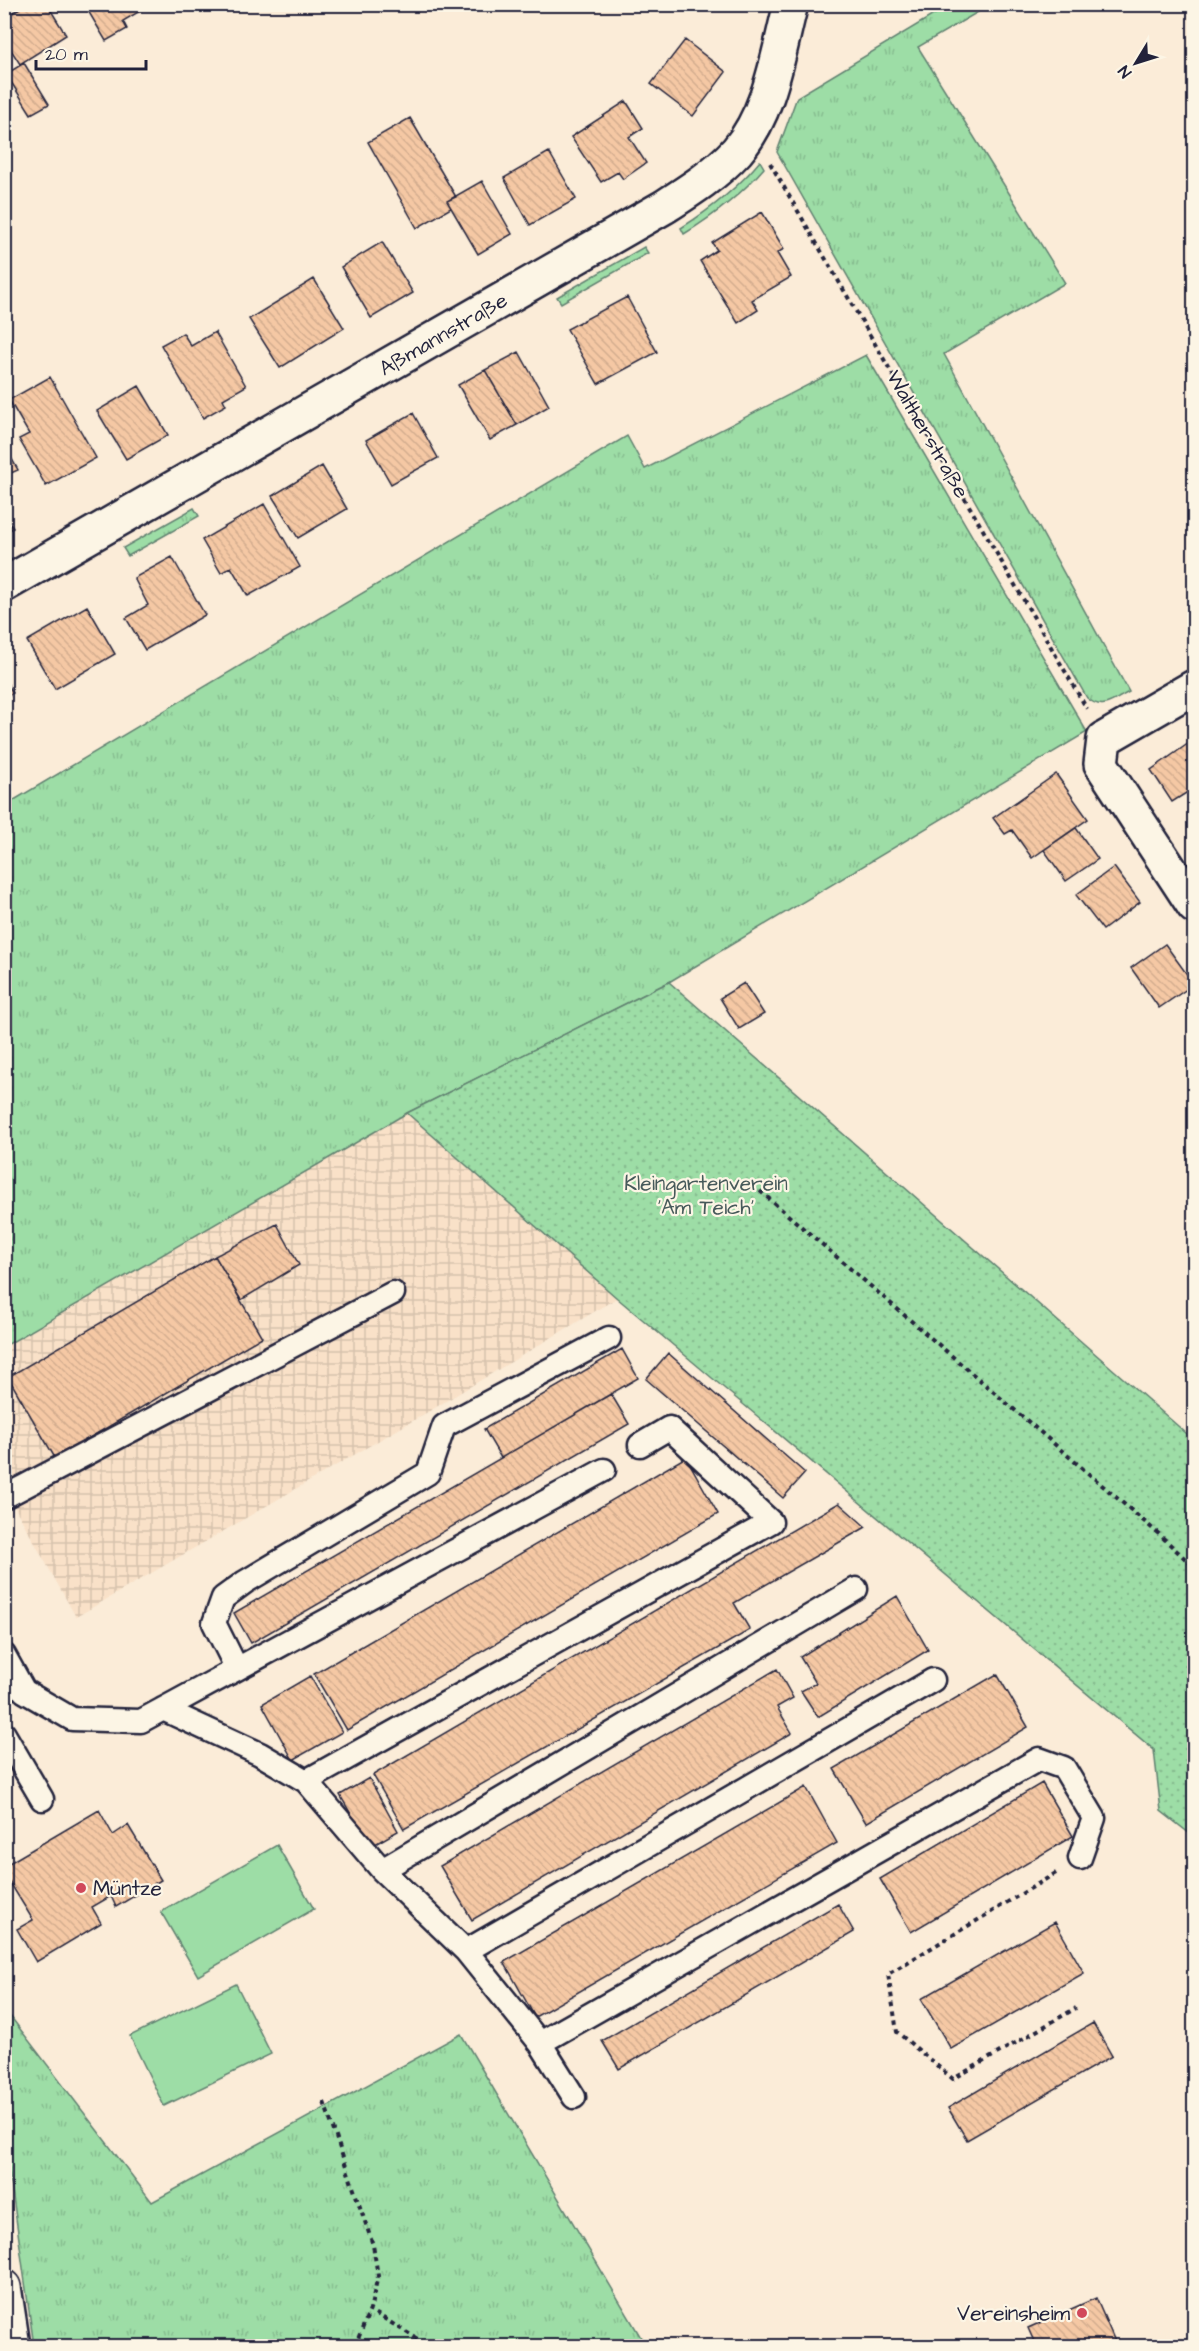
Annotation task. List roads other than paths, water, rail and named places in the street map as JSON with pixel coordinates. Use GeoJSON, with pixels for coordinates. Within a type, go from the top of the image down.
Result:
{"type":"FeatureCollection","features":[{"type":"Feature","properties":{"kind":"street","name":"Aßmannstraße"},"geometry":{"type":"LineString","coordinates":[[4,585],[664,207],[717,169],[736,151],[751,130],[763,106],[790,4]]}},
{"type":"Feature","properties":{"kind":"street"},"geometry":{"type":"LineString","coordinates":[[1194,687],[1102,751],[1194,906]]}},
{"type":"Feature","properties":{"kind":"street"},"geometry":{"type":"LineString","coordinates":[[4,2287],[13,2346]]}},
{"type":"Feature","properties":{"kind":"lane"},"geometry":{"type":"LineString","coordinates":[[4,1497],[393,1293]]}},
{"type":"Feature","properties":{"kind":"lane"},"geometry":{"type":"LineString","coordinates":[[237,1669],[214,1623],[223,1598],[245,1582],[428,1473],[444,1426],[609,1338]]}},
{"type":"Feature","properties":{"kind":"lane"},"geometry":{"type":"LineString","coordinates":[[306,1781],[771,1522],[669,1428],[640,1444]]}},
{"type":"Feature","properties":{"kind":"lane"},"geometry":{"type":"LineString","coordinates":[[4,1655],[24,1691],[72,1719],[141,1721],[604,1470]]}},
{"type":"Feature","properties":{"kind":"lane"},"geometry":{"type":"LineString","coordinates":[[382,1870],[856,1589]]}},
{"type":"Feature","properties":{"kind":"lane"},"geometry":{"type":"LineString","coordinates":[[466,1951],[933,1680]]}},
{"type":"Feature","properties":{"kind":"lane"},"geometry":{"type":"LineString","coordinates":[[163,1709],[260,1754],[306,1781],[382,1870],[466,1951],[540,2043],[574,2097]]}},
{"type":"Feature","properties":{"kind":"lane"},"geometry":{"type":"LineString","coordinates":[[4,1734],[42,1799]]}},
{"type":"Feature","properties":{"kind":"lane"},"geometry":{"type":"LineString","coordinates":[[540,2043],[1039,1759],[1064,1768],[1094,1818],[1080,1858]]}},
{"type":"Feature","properties":{"kind":"place","name":"Müntze"},"geometry":{"type":"Point","coordinates":[81,1888]}},
{"type":"Feature","properties":{"kind":"place","name":"Vereinsheim"},"geometry":{"type":"Point","coordinates":[1082,2313]}},
{"type":"Feature","properties":{"kind":"park label","name":"Kleingartenverein 'Am Teich'"},"geometry":{"type":"Point","coordinates":[706,1195]}}]}
